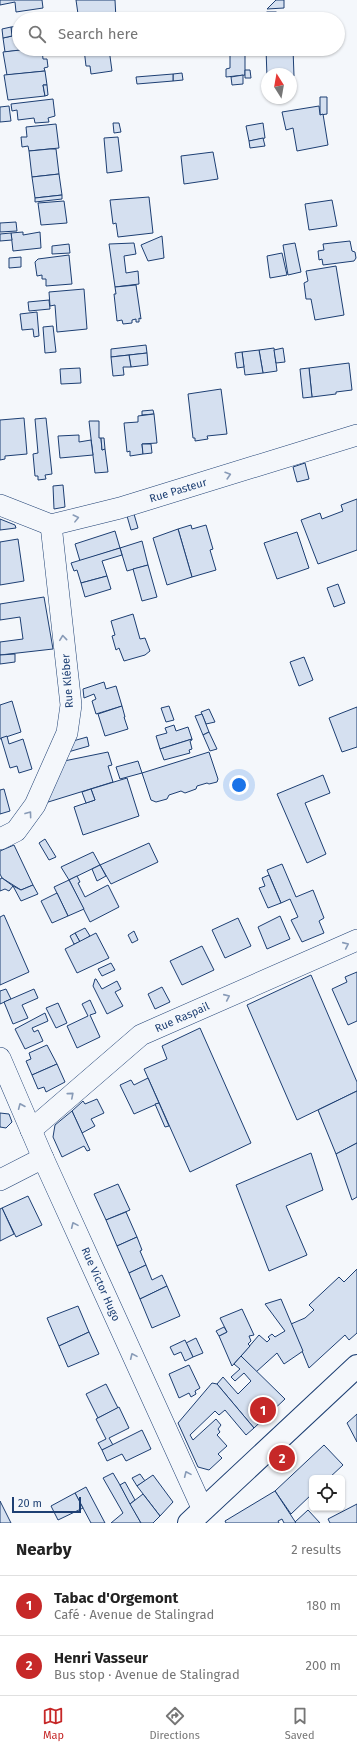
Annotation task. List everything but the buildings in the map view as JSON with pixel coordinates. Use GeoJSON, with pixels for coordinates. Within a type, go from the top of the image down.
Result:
{"type":"FeatureCollection","features":[{"type":"Feature","properties":{"kind":"main road"},"geometry":{"type":"LineString","coordinates":[[196,1516],[357,1366]]}},
{"type":"Feature","properties":{"kind":"street","name":"Rue Pasteur"},"geometry":{"type":"LineString","coordinates":[[51,525],[120,508],[357,435]]}},
{"type":"Feature","properties":{"kind":"street"},"geometry":{"type":"LineString","coordinates":[[0,505],[51,525]]}},
{"type":"Feature","properties":{"kind":"street","name":"Rue Kléber"},"geometry":{"type":"LineString","coordinates":[[0,839],[16,832],[35,806],[67,734],[71,704],[51,525]]}},
{"type":"Feature","properties":{"kind":"street","name":"Rue Raspail"},"geometry":{"type":"LineString","coordinates":[[31,1130],[141,1035],[357,940]]}},
{"type":"Feature","properties":{"kind":"street","name":"Rue Victor Hugo"},"geometry":{"type":"LineString","coordinates":[[0,1058],[196,1516]]}},
{"type":"Feature","properties":{"kind":"street"},"geometry":{"type":"LineString","coordinates":[[0,1180],[43,1158]]}},
{"type":"Feature","properties":{"kind":"place","name":"Tabac d'Orgemont"},"geometry":{"type":"Point","coordinates":[263,1410]}},
{"type":"Feature","properties":{"kind":"place","name":"Henri Vasseur"},"geometry":{"type":"Point","coordinates":[282,1458]}}]}
